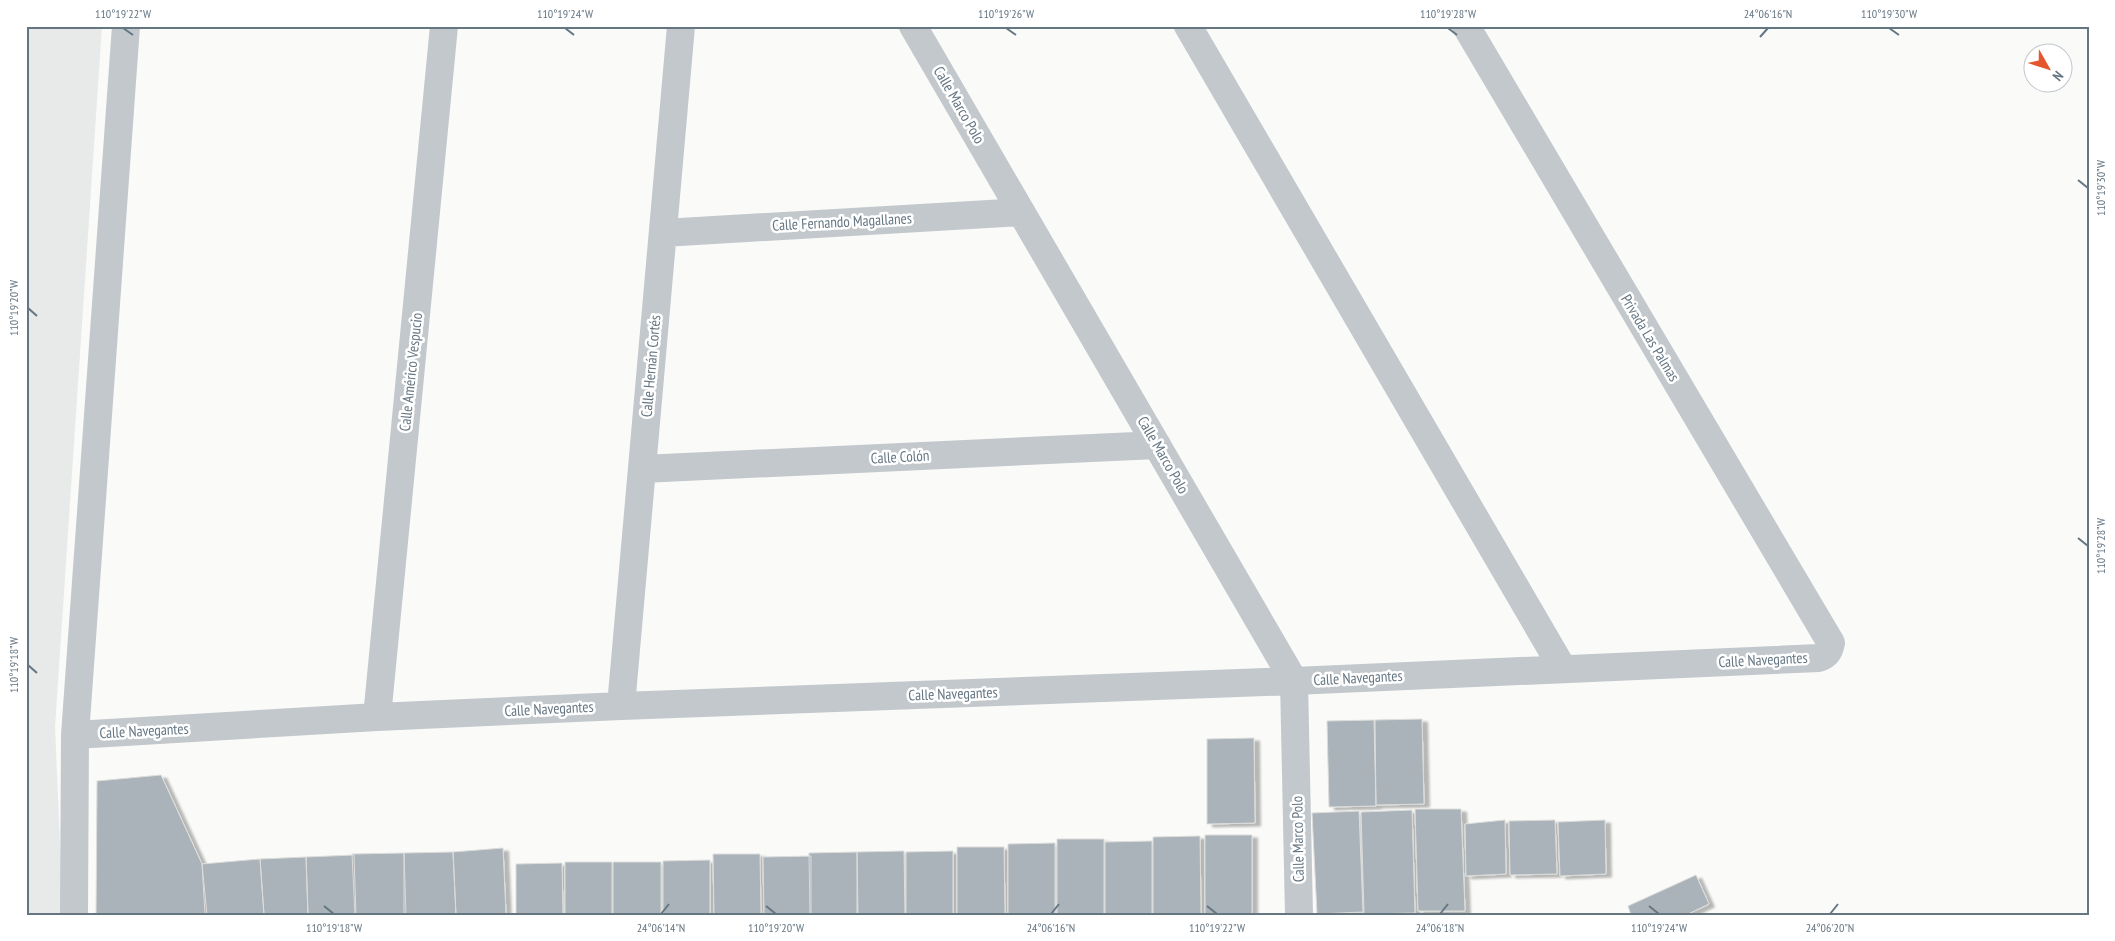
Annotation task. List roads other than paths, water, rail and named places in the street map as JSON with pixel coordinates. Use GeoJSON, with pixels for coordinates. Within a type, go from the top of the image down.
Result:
{"type":"FeatureCollection","features":[{"type":"Feature","properties":{"kind":"street"},"geometry":{"type":"LineString","coordinates":[[74,915],[75,735],[126,26]]}},
{"type":"Feature","properties":{"kind":"street","name":"Calle Américo Vespucio"},"geometry":{"type":"LineString","coordinates":[[378,717],[444,26]]}},
{"type":"Feature","properties":{"kind":"street","name":"Calle Hernán Cortés"},"geometry":{"type":"LineString","coordinates":[[621,706],[681,26]]}},
{"type":"Feature","properties":{"kind":"street","name":"Calle Marco Polo"},"geometry":{"type":"LineString","coordinates":[[913,26],[1294,681],[1300,915]]}},
{"type":"Feature","properties":{"kind":"street"},"geometry":{"type":"LineString","coordinates":[[1188,26],[1563,669]]}},
{"type":"Feature","properties":{"kind":"street","name":"Privada Las Palmas"},"geometry":{"type":"LineString","coordinates":[[1466,26],[1831,643],[1830,650]]}},
{"type":"Feature","properties":{"kind":"street","name":"Calle Fernando Magallanes"},"geometry":{"type":"LineString","coordinates":[[663,233],[1021,212]]}},
{"type":"Feature","properties":{"kind":"street","name":"Calle Colón"},"geometry":{"type":"LineString","coordinates":[[642,468],[1157,445]]}},
{"type":"Feature","properties":{"kind":"street","name":"Calle Navegantes"},"geometry":{"type":"LineString","coordinates":[[75,735],[378,717],[621,706],[1294,681],[1819,658],[1830,650]]}}]}
